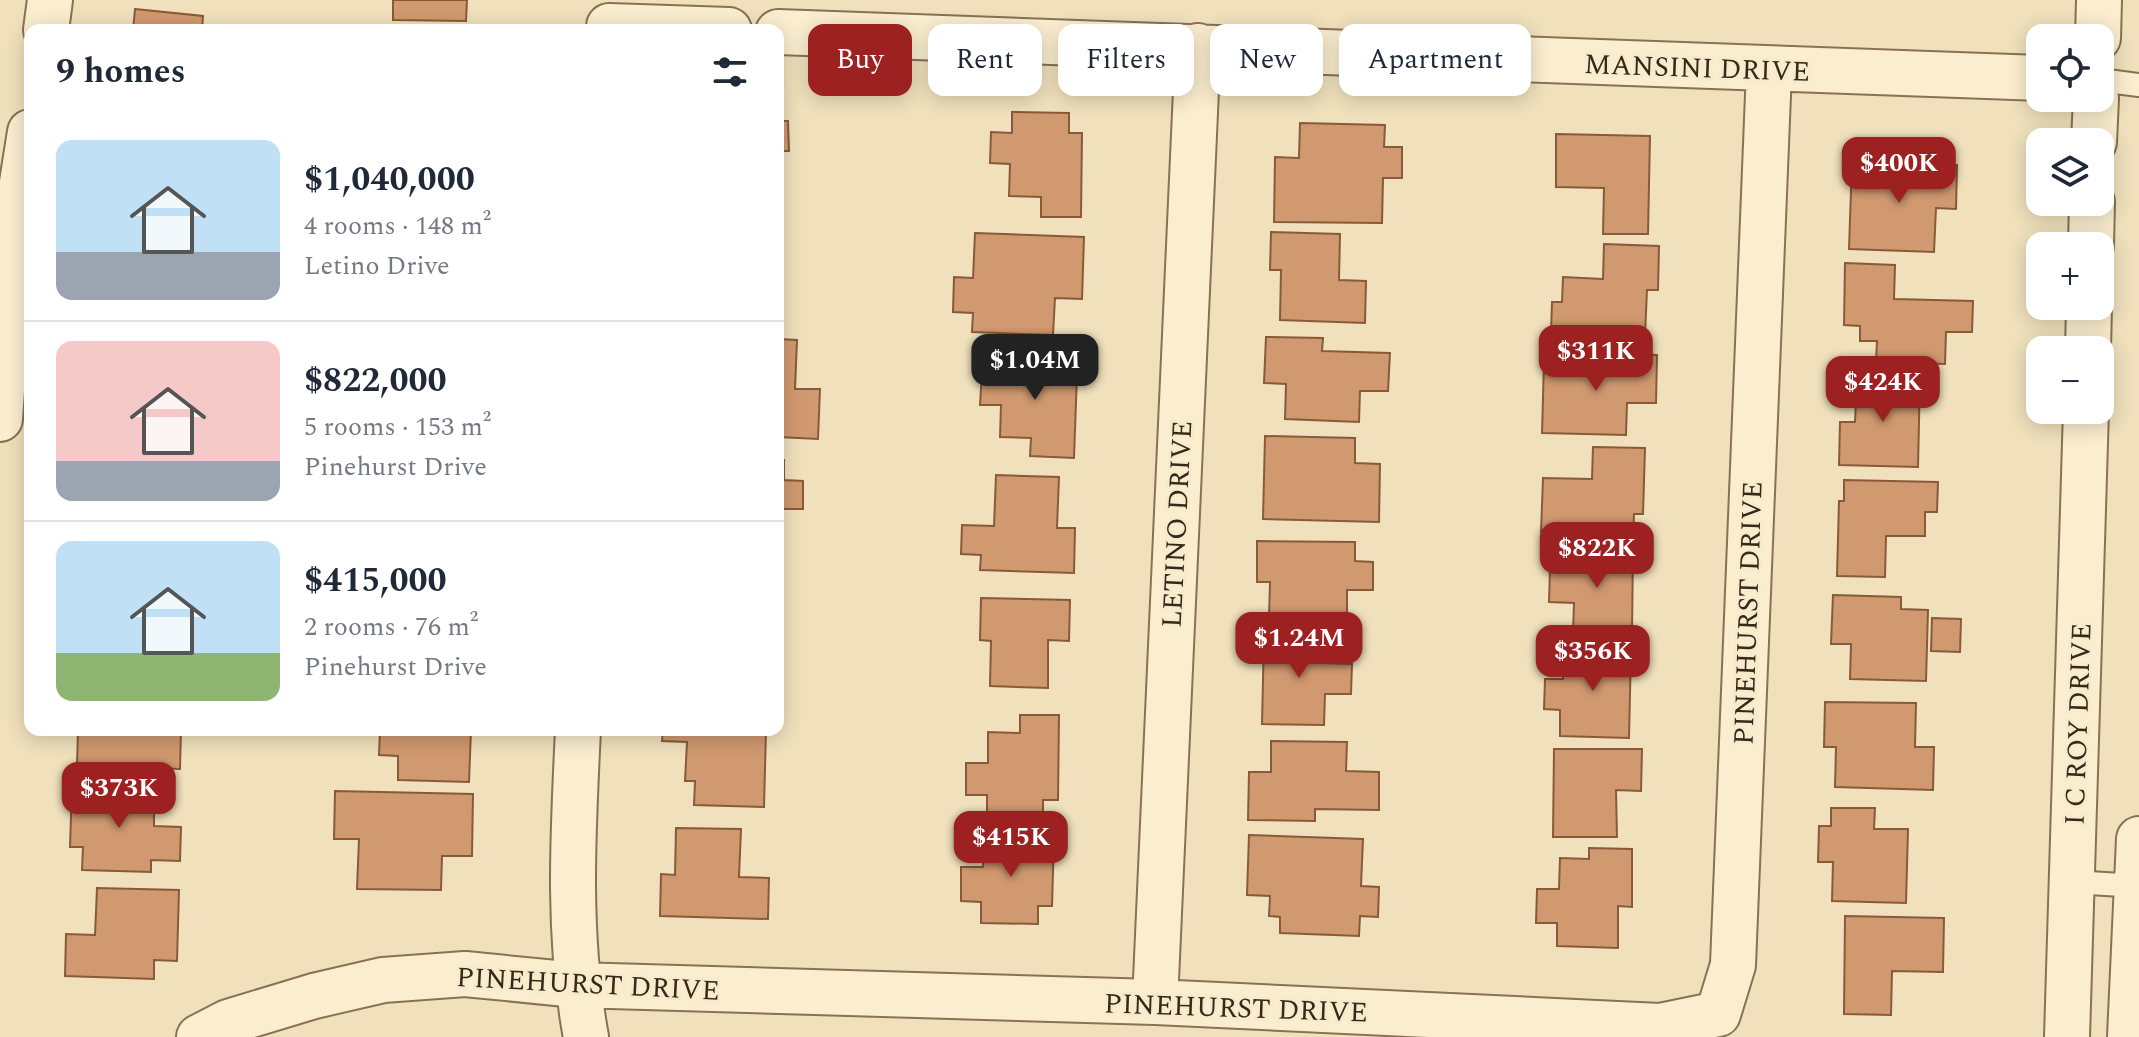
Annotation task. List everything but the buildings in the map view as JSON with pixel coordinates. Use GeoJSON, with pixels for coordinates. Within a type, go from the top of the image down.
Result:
{"type":"FeatureCollection","features":[{"type":"Feature","properties":{"kind":"street"},"geometry":{"type":"LineString","coordinates":[[47,24],[50,0]]}},
{"type":"Feature","properties":{"kind":"street"},"geometry":{"type":"LineString","coordinates":[[2098,24],[2099,0]]}},
{"type":"Feature","properties":{"kind":"street"},"geometry":{"type":"LineString","coordinates":[[609,19],[664,24]]}},
{"type":"Feature","properties":{"kind":"street","name":"MANSINI DRIVE"},"geometry":{"type":"LineString","coordinates":[[784,32],[2026,78]]}},
{"type":"Feature","properties":{"kind":"street","name":"LETINO DRIVE"},"geometry":{"type":"LineString","coordinates":[[1155,1002],[1198,46]]}},
{"type":"Feature","properties":{"kind":"street","name":"PINEHURST DRIVE"},"geometry":{"type":"LineString","coordinates":[[199,1037],[228,1022],[314,996],[383,980],[465,974],[576,985],[1155,1002],[1660,1026],[1718,1014],[1733,965],[1769,70]]}},
{"type":"Feature","properties":{"kind":"street"},"geometry":{"type":"LineString","coordinates":[[0,419],[12,246],[24,170]]}},
{"type":"Feature","properties":{"kind":"street","name":"I C ROY DRIVE"},"geometry":{"type":"LineString","coordinates":[[2067,1037],[2086,424]]}},
{"type":"Feature","properties":{"kind":"street"},"geometry":{"type":"LineString","coordinates":[[578,736],[572,867],[576,985],[586,1037]]}},
{"type":"Feature","properties":{"kind":"street"},"geometry":{"type":"LineString","coordinates":[[2130,1037],[2139,839]]}},
{"type":"Feature","properties":{"kind":"lane"},"geometry":{"type":"LineString","coordinates":[[2114,82],[2139,85]]}},
{"type":"Feature","properties":{"kind":"lane"},"geometry":{"type":"LineString","coordinates":[[2072,882],[2138,886]]}}]}
